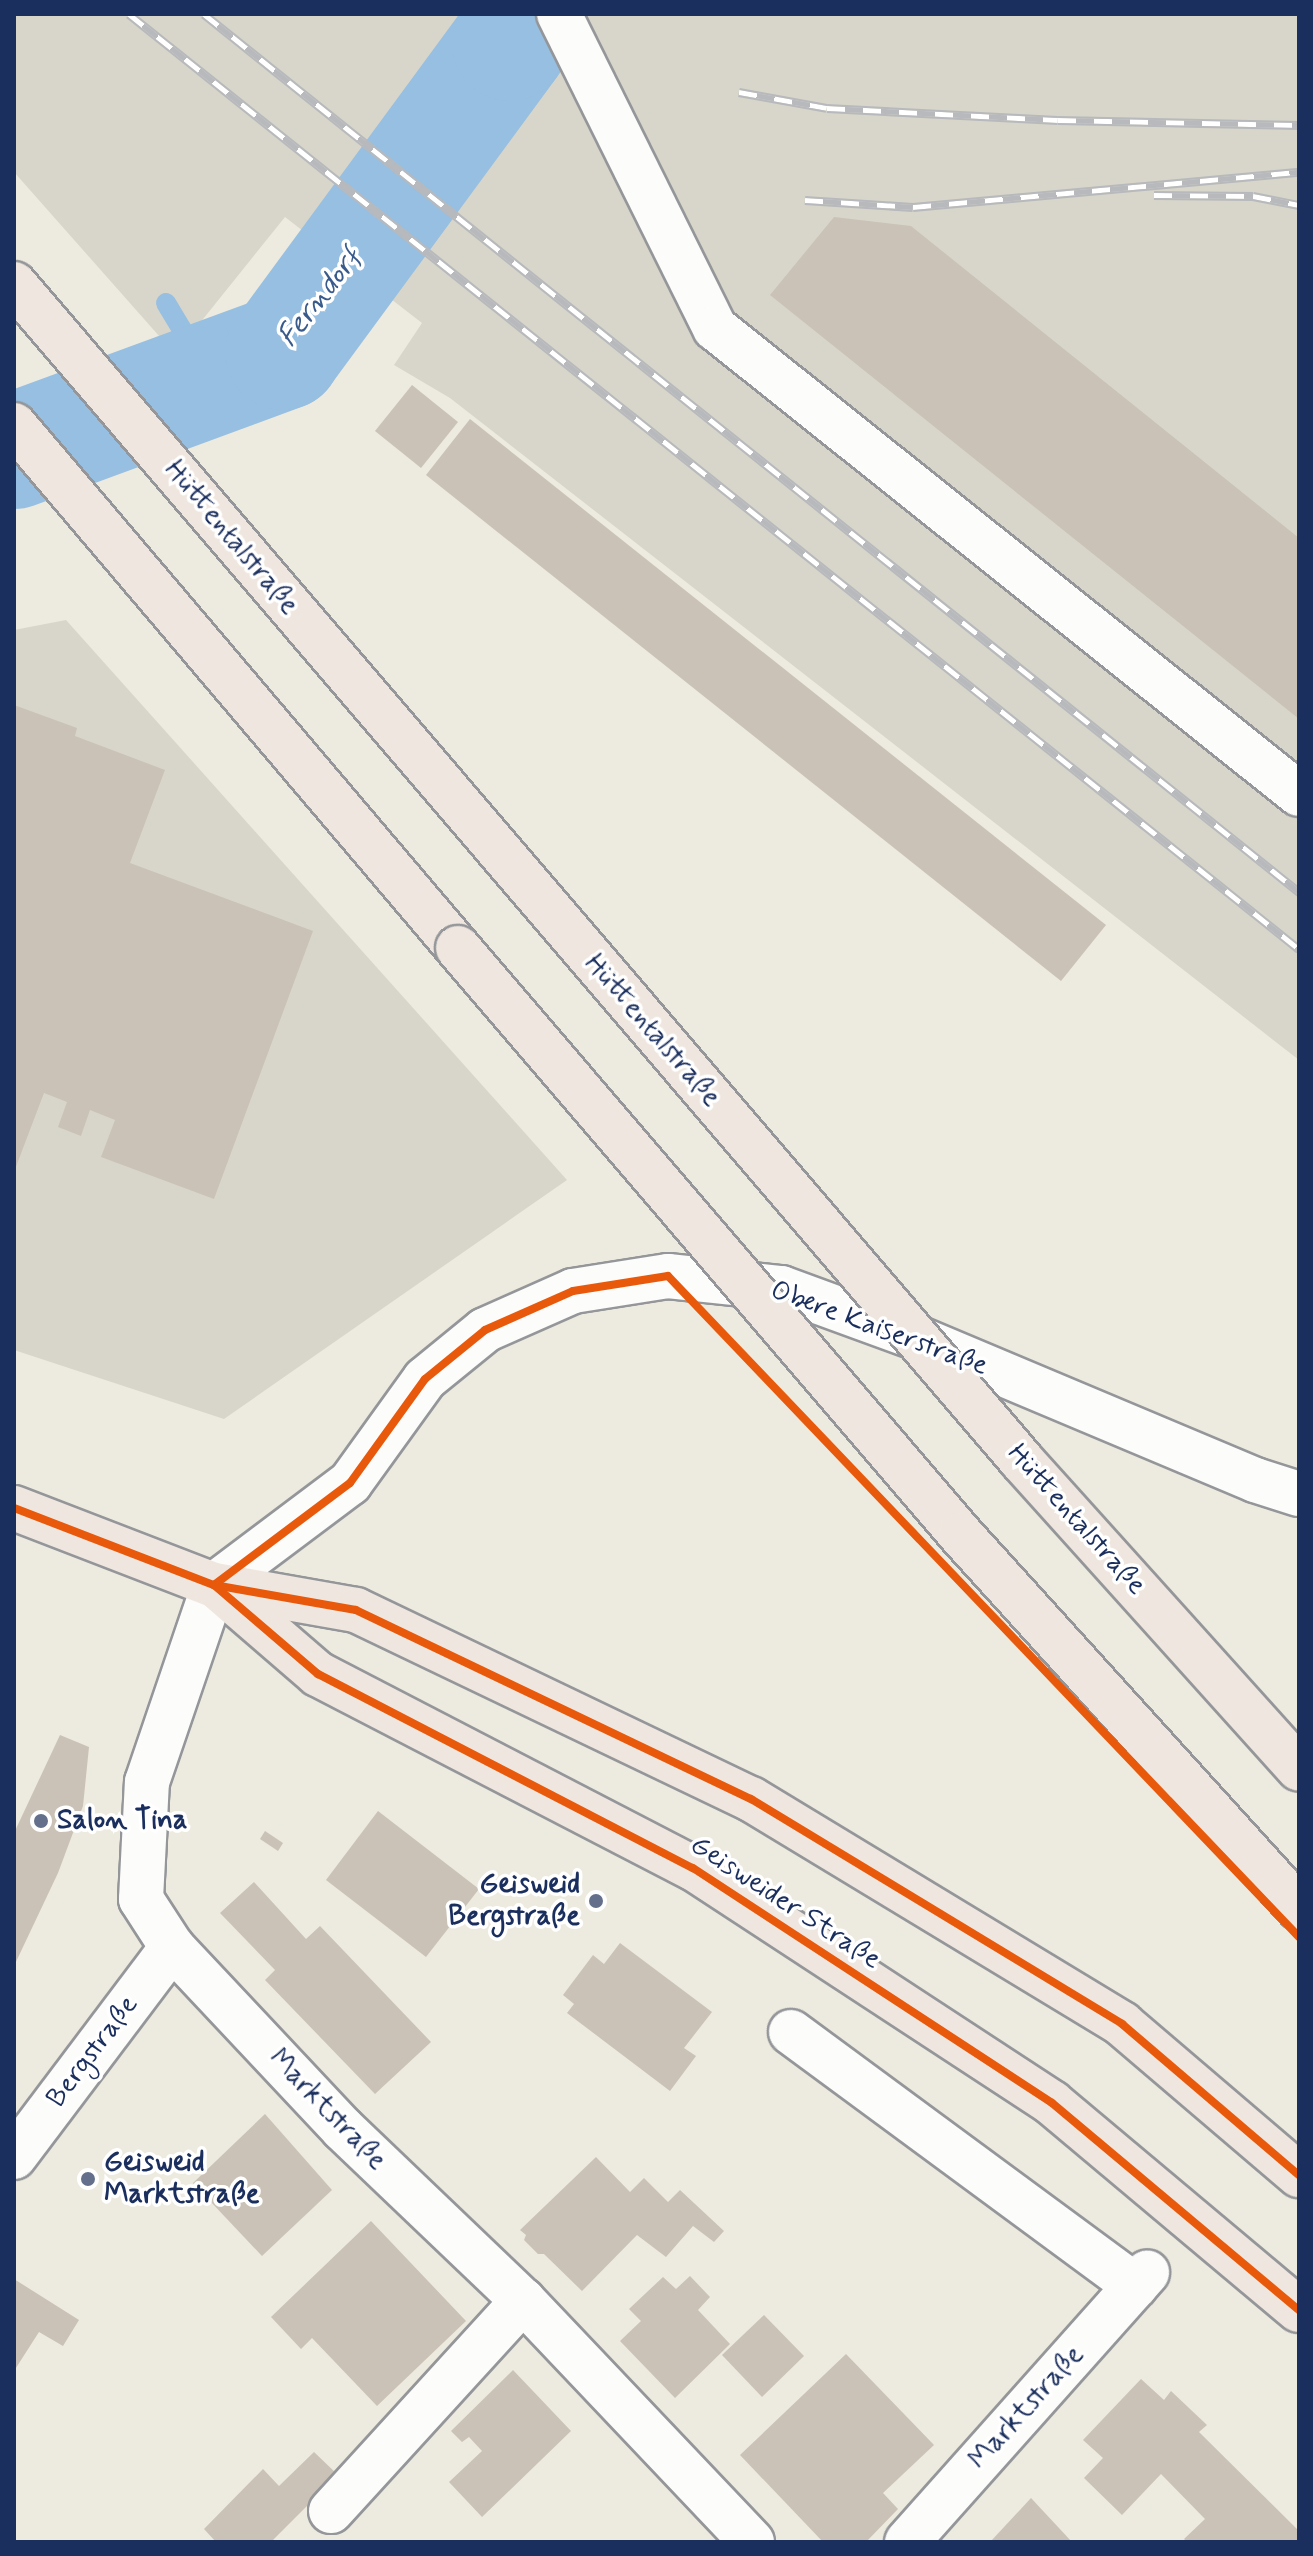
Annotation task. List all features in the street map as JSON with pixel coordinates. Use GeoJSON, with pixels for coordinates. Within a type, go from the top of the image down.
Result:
{"type":"FeatureCollection","features":[{"type":"Feature","properties":{"kind":"main road","name":"Hüttentalstraße"},"geometry":{"type":"LineString","coordinates":[[14,284],[1022,1461],[1299,1769]]}},
{"type":"Feature","properties":{"kind":"main road"},"geometry":{"type":"LineString","coordinates":[[14,425],[961,1535],[1299,1908]]}},
{"type":"Feature","properties":{"kind":"main road","name":"Geisweider Straße"},"geometry":{"type":"LineString","coordinates":[[14,1508],[214,1585],[356,1610],[751,1799],[1122,2024],[1299,2175]]}},
{"type":"Feature","properties":{"kind":"main road","name":"Geisweider Straße"},"geometry":{"type":"LineString","coordinates":[[214,1585],[318,1674],[693,1868],[1052,2103],[1299,2310]]}},
{"type":"Feature","properties":{"kind":"street"},"geometry":{"type":"LineString","coordinates":[[559,14],[715,328],[1299,794]]}},
{"type":"Feature","properties":{"kind":"street","name":"Obere Kaiserstraße"},"geometry":{"type":"LineString","coordinates":[[214,1585],[350,1483],[425,1379],[485,1330],[573,1291],[668,1276],[781,1288],[915,1337],[1255,1480],[1299,1494]]}},
{"type":"Feature","properties":{"kind":"street","name":"Marktstraße"},"geometry":{"type":"LineString","coordinates":[[214,1585],[147,1782],[141,1899],[172,1947],[343,2129],[523,2301],[752,2542]]}},
{"type":"Feature","properties":{"kind":"street","name":"Bergstraße"},"geometry":{"type":"LineString","coordinates":[[14,2157],[172,1947]]}},
{"type":"Feature","properties":{"kind":"street","name":"Marktstraße"},"geometry":{"type":"LineString","coordinates":[[791,2032],[1141,2280],[907,2542]]}},
{"type":"Feature","properties":{"kind":"street"},"geometry":{"type":"LineString","coordinates":[[331,2511],[523,2301]]}},
{"type":"Feature","properties":{"kind":"shaded area"},"geometry":{"type":"Polygon","coordinates":[[[14,14],[1299,14],[1299,1060],[450,398],[394,365],[422,323],[285,217],[175,354],[14,172],[14,14]]]}},
{"type":"Feature","properties":{"kind":"shaded area"},"geometry":{"type":"Polygon","coordinates":[[[66,620],[567,1180],[224,1419],[14,1350],[14,630],[66,620]]]}},
{"type":"Feature","properties":{"kind":"building"},"geometry":{"type":"Polygon","coordinates":[[[834,217],[911,226],[1299,538],[1299,719],[770,295],[834,217]]]}},
{"type":"Feature","properties":{"kind":"building"},"geometry":{"type":"Polygon","coordinates":[[[412,385],[458,422],[421,468],[375,431],[412,385]]]}},
{"type":"Feature","properties":{"kind":"building"},"geometry":{"type":"Polygon","coordinates":[[[470,419],[1106,925],[1061,981],[426,475],[470,419]]]}},
{"type":"Feature","properties":{"kind":"building"},"geometry":{"type":"Polygon","coordinates":[[[14,705],[77,728],[75,736],[165,770],[130,863],[313,931],[214,1199],[101,1157],[115,1120],[90,1110],[81,1136],[58,1127],[67,1102],[44,1093],[14,1172],[14,705]]]}},
{"type":"Feature","properties":{"kind":"building"},"geometry":{"type":"Polygon","coordinates":[[[60,1735],[89,1747],[83,1806],[58,1873],[14,1966],[14,1833],[60,1735]]]}},
{"type":"Feature","properties":{"kind":"building"},"geometry":{"type":"Polygon","coordinates":[[[378,1811],[479,1889],[426,1957],[326,1880],[378,1811]]]}},
{"type":"Feature","properties":{"kind":"building"},"geometry":{"type":"Polygon","coordinates":[[[265,1831],[283,1843],[278,1851],[260,1839],[265,1831]]]}},
{"type":"Feature","properties":{"kind":"building"},"geometry":{"type":"Polygon","coordinates":[[[254,1882],[306,1939],[320,1926],[431,2042],[375,2094],[265,1980],[275,1970],[220,1913],[254,1882]]]}},
{"type":"Feature","properties":{"kind":"building"},"geometry":{"type":"Polygon","coordinates":[[[620,1943],[712,2012],[684,2048],[696,2056],[670,2091],[567,2013],[574,2004],[563,1995],[593,1955],[604,1964],[620,1943]]]}},
{"type":"Feature","properties":{"kind":"building"},"geometry":{"type":"Polygon","coordinates":[[[265,2114],[332,2190],[262,2256],[193,2183],[265,2114]]]}},
{"type":"Feature","properties":{"kind":"building"},"geometry":{"type":"Polygon","coordinates":[[[596,2157],[630,2192],[644,2178],[668,2202],[680,2190],[724,2231],[714,2242],[693,2226],[666,2257],[637,2235],[582,2291],[544,2254],[538,2254],[524,2240],[526,2235],[520,2230],[596,2157]]]}},
{"type":"Feature","properties":{"kind":"building"},"geometry":{"type":"Polygon","coordinates":[[[371,2221],[466,2321],[377,2406],[312,2338],[301,2349],[271,2317],[371,2221]]]}},
{"type":"Feature","properties":{"kind":"building"},"geometry":{"type":"Polygon","coordinates":[[[690,2276],[710,2297],[698,2310],[730,2344],[675,2398],[620,2341],[641,2321],[629,2309],[663,2277],[676,2289],[690,2276]]]}},
{"type":"Feature","properties":{"kind":"building"},"geometry":{"type":"Polygon","coordinates":[[[14,2279],[79,2320],[63,2346],[39,2332],[14,2371],[14,2279]]]}},
{"type":"Feature","properties":{"kind":"building"},"geometry":{"type":"Polygon","coordinates":[[[764,2315],[804,2356],[762,2397],[722,2355],[764,2315]]]}},
{"type":"Feature","properties":{"kind":"building"},"geometry":{"type":"Polygon","coordinates":[[[846,2354],[934,2445],[883,2493],[898,2509],[866,2542],[823,2542],[740,2455],[846,2354]]]}},
{"type":"Feature","properties":{"kind":"building"},"geometry":{"type":"Polygon","coordinates":[[[513,2370],[571,2431],[482,2517],[449,2482],[482,2451],[469,2437],[462,2442],[451,2431],[513,2370]]]}},
{"type":"Feature","properties":{"kind":"building"},"geometry":{"type":"Polygon","coordinates":[[[1141,2379],[1164,2400],[1171,2391],[1207,2425],[1199,2432],[1299,2531],[1299,2542],[1187,2542],[1184,2539],[1205,2519],[1161,2474],[1122,2515],[1084,2478],[1103,2458],[1083,2440],[1141,2379]]]}},
{"type":"Feature","properties":{"kind":"building"},"geometry":{"type":"Polygon","coordinates":[[[314,2452],[338,2475],[271,2542],[216,2542],[204,2529],[263,2469],[279,2486],[314,2452]]]}},
{"type":"Feature","properties":{"kind":"building"},"geometry":{"type":"Polygon","coordinates":[[[1031,2498],[1072,2542],[991,2541],[1031,2498]]]}},
{"type":"Feature","properties":{"kind":"waterway","name":"Ferndorf"},"geometry":{"type":"LineString","coordinates":[[14,451],[283,352],[510,43],[525,14]]}},
{"type":"Feature","properties":{"kind":"waterway"},"geometry":{"type":"LineString","coordinates":[[166,303],[211,378]]}},
{"type":"Feature","properties":{"kind":"railway"},"geometry":{"type":"LineString","coordinates":[[129,14],[1299,949]]}},
{"type":"Feature","properties":{"kind":"railway"},"geometry":{"type":"LineString","coordinates":[[204,14],[1299,892]]}},
{"type":"Feature","properties":{"kind":"railway"},"geometry":{"type":"LineString","coordinates":[[739,92],[827,108],[1058,120],[1299,125]]}},
{"type":"Feature","properties":{"kind":"railway"},"geometry":{"type":"LineString","coordinates":[[805,200],[913,207],[1299,172]]}},
{"type":"Feature","properties":{"kind":"railway"},"geometry":{"type":"LineString","coordinates":[[1154,195],[1253,196],[1299,205]]}},
{"type":"Feature","properties":{"kind":"cycle path"},"geometry":{"type":"LineString","coordinates":[[214,1585],[350,1483],[425,1379],[485,1330],[573,1291],[668,1276],[1299,1937]]}},
{"type":"Feature","properties":{"kind":"cycle path"},"geometry":{"type":"LineString","coordinates":[[14,1508],[214,1585],[356,1610],[751,1799],[1122,2024],[1299,2175]]}},
{"type":"Feature","properties":{"kind":"cycle path"},"geometry":{"type":"LineString","coordinates":[[214,1585],[318,1674],[693,1868],[1052,2103],[1299,2310]]}},
{"type":"Feature","properties":{"kind":"place","name":"Salon Tina"},"geometry":{"type":"Point","coordinates":[41,1821]}},
{"type":"Feature","properties":{"kind":"place","name":"Geisweid Bergstraße"},"geometry":{"type":"Point","coordinates":[596,1901]}},
{"type":"Feature","properties":{"kind":"place","name":"Geisweid Marktstraße"},"geometry":{"type":"Point","coordinates":[88,2179]}}]}
